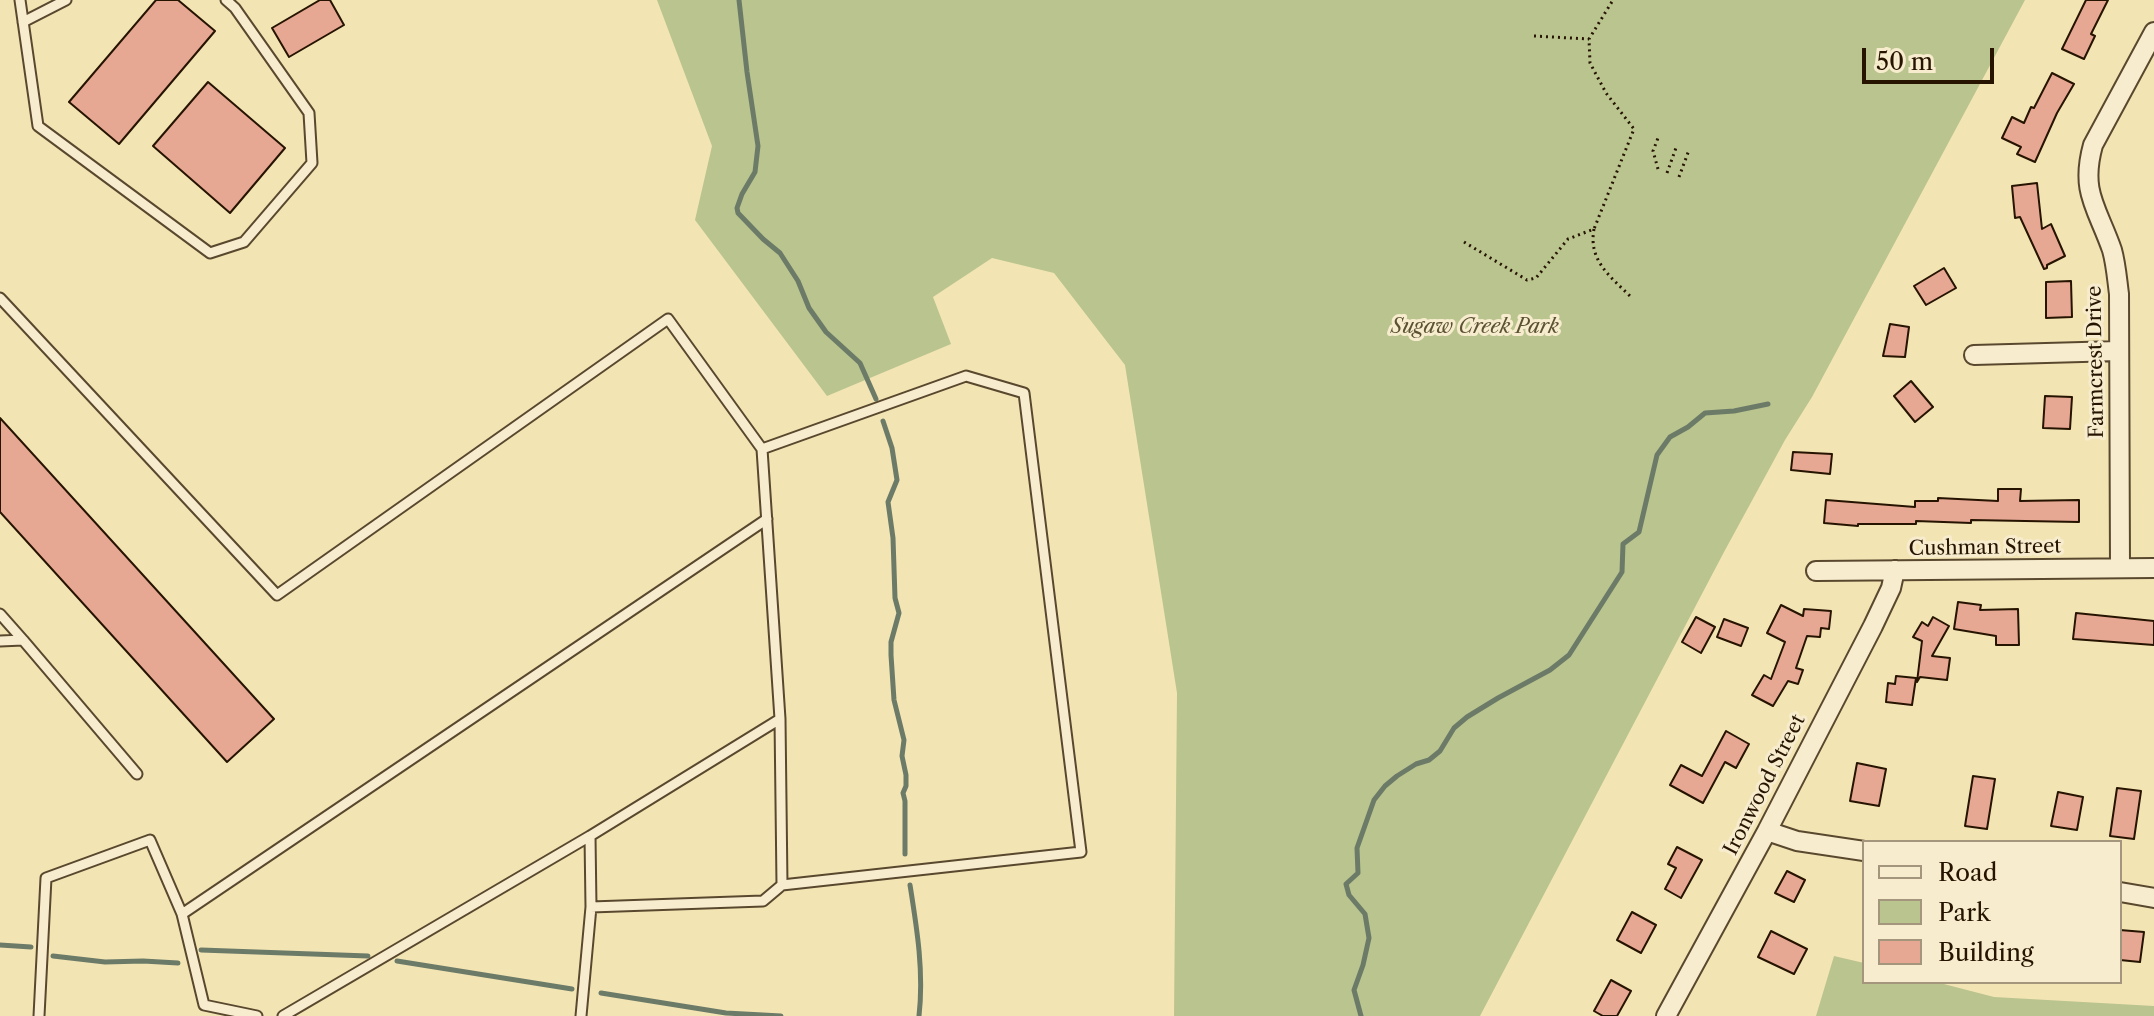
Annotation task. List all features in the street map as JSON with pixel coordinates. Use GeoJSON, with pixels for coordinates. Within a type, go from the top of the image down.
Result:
{"type":"FeatureCollection","features":[{"type":"Feature","properties":{"kind":"street","name":"Farmcrest Drive"},"geometry":{"type":"LineString","coordinates":[[2120,568],[2119,294],[2116,266],[2092,205],[2088,163],[2093,145],[2154,32]]}},
{"type":"Feature","properties":{"kind":"street"},"geometry":{"type":"LineString","coordinates":[[1974,355],[2118,351]]}},
{"type":"Feature","properties":{"kind":"street","name":"Cushman Street"},"geometry":{"type":"LineString","coordinates":[[1816,571],[2154,568]]}},
{"type":"Feature","properties":{"kind":"street","name":"Ironwood Street"},"geometry":{"type":"LineString","coordinates":[[1666,1016],[1767,831],[1873,626],[1891,588],[1895,570]]}},
{"type":"Feature","properties":{"kind":"street"},"geometry":{"type":"LineString","coordinates":[[1767,831],[1797,841],[1862,851]]}},
{"type":"Feature","properties":{"kind":"street"},"geometry":{"type":"LineString","coordinates":[[2122,892],[2154,898]]}},
{"type":"Feature","properties":{"kind":"lane"},"geometry":{"type":"LineString","coordinates":[[20,0],[38,126],[210,253],[244,242],[312,163],[309,113],[235,8],[226,0]]}},
{"type":"Feature","properties":{"kind":"lane"},"geometry":{"type":"LineString","coordinates":[[23,22],[66,0]]}},
{"type":"Feature","properties":{"kind":"lane"},"geometry":{"type":"LineString","coordinates":[[0,298],[277,595],[668,319],[762,449],[780,719],[782,885]]}},
{"type":"Feature","properties":{"kind":"lane"},"geometry":{"type":"LineString","coordinates":[[591,907],[763,901],[782,885],[1081,852],[1024,393],[966,376],[762,449]]}},
{"type":"Feature","properties":{"kind":"lane"},"geometry":{"type":"LineString","coordinates":[[182,914],[767,519]]}},
{"type":"Feature","properties":{"kind":"lane"},"geometry":{"type":"LineString","coordinates":[[0,614],[137,774]]}},
{"type":"Feature","properties":{"kind":"lane"},"geometry":{"type":"LineString","coordinates":[[0,641],[23,640]]}},
{"type":"Feature","properties":{"kind":"lane"},"geometry":{"type":"LineString","coordinates":[[283,1016],[590,836],[780,719]]}},
{"type":"Feature","properties":{"kind":"lane"},"geometry":{"type":"LineString","coordinates":[[581,1016],[591,907],[590,836]]}},
{"type":"Feature","properties":{"kind":"lane"},"geometry":{"type":"LineString","coordinates":[[39,1016],[46,878],[150,840],[182,914],[204,1005],[257,1016]]}},
{"type":"Feature","properties":{"kind":"path"},"geometry":{"type":"LineString","coordinates":[[1613,0],[1589,39],[1590,63],[1606,93],[1634,129],[1591,242],[1593,253],[1605,271],[1631,297]]}},
{"type":"Feature","properties":{"kind":"path"},"geometry":{"type":"LineString","coordinates":[[1534,36],[1589,39]]}},
{"type":"Feature","properties":{"kind":"path"},"geometry":{"type":"LineString","coordinates":[[1658,138],[1653,151],[1658,169]]}},
{"type":"Feature","properties":{"kind":"path"},"geometry":{"type":"LineString","coordinates":[[1667,173],[1677,145]]}},
{"type":"Feature","properties":{"kind":"path"},"geometry":{"type":"LineString","coordinates":[[1679,177],[1689,150]]}},
{"type":"Feature","properties":{"kind":"path"},"geometry":{"type":"LineString","coordinates":[[1464,242],[1527,280],[1536,278],[1568,239],[1594,229]]}},
{"type":"Feature","properties":{"kind":"green space","name":"Sugaw Creek Park"},"geometry":{"type":"Polygon","coordinates":[[[657,0],[2025,0],[1812,397],[1724,552],[1480,1016],[1174,1016],[1177,693],[1125,365],[1054,273],[992,258],[933,297],[951,344],[827,396],[695,220],[712,146],[657,0]]]}},
{"type":"Feature","properties":{"kind":"green space"},"geometry":{"type":"Polygon","coordinates":[[[1834,956],[1862,963],[1862,984],[1944,984],[1994,997],[2154,1006],[2154,1016],[1816,1016],[1834,956]]]}},
{"type":"Feature","properties":{"kind":"building"},"geometry":{"type":"Polygon","coordinates":[[[156,0],[178,0],[215,31],[119,144],[69,102],[156,0]]]}},
{"type":"Feature","properties":{"kind":"building"},"geometry":{"type":"Polygon","coordinates":[[[320,0],[330,0],[344,25],[289,57],[272,28],[320,0]]]}},
{"type":"Feature","properties":{"kind":"building"},"geometry":{"type":"Polygon","coordinates":[[[2086,0],[2108,0],[2091,34],[2095,36],[2084,59],[2062,49],[2086,0]]]}},
{"type":"Feature","properties":{"kind":"building"},"geometry":{"type":"Polygon","coordinates":[[[2052,73],[2074,84],[2035,162],[2017,154],[2021,147],[2002,138],[2012,117],[2024,123],[2052,73]]]}},
{"type":"Feature","properties":{"kind":"building"},"geometry":{"type":"Polygon","coordinates":[[[208,82],[285,148],[230,213],[153,146],[208,82]]]}},
{"type":"Feature","properties":{"kind":"building"},"geometry":{"type":"Polygon","coordinates":[[[2037,183],[2042,229],[2051,224],[2065,256],[2044,269],[2020,217],[2015,218],[2012,186],[2037,183]]]}},
{"type":"Feature","properties":{"kind":"building"},"geometry":{"type":"Polygon","coordinates":[[[1944,268],[1956,288],[1926,305],[1914,286],[1944,268]]]}},
{"type":"Feature","properties":{"kind":"building"},"geometry":{"type":"Polygon","coordinates":[[[2071,281],[2072,317],[2046,318],[2046,282],[2071,281]]]}},
{"type":"Feature","properties":{"kind":"building"},"geometry":{"type":"Polygon","coordinates":[[[1890,324],[1909,327],[1905,357],[1883,356],[1890,324]]]}},
{"type":"Feature","properties":{"kind":"building"},"geometry":{"type":"Polygon","coordinates":[[[1911,381],[1933,407],[1915,422],[1894,396],[1911,381]]]}},
{"type":"Feature","properties":{"kind":"building"},"geometry":{"type":"Polygon","coordinates":[[[2045,396],[2072,397],[2070,429],[2043,428],[2045,396]]]}},
{"type":"Feature","properties":{"kind":"building"},"geometry":{"type":"Polygon","coordinates":[[[0,418],[274,719],[227,762],[0,512],[0,418]]]}},
{"type":"Feature","properties":{"kind":"building"},"geometry":{"type":"Polygon","coordinates":[[[1793,452],[1832,454],[1830,474],[1791,470],[1793,452]]]}},
{"type":"Feature","properties":{"kind":"building"},"geometry":{"type":"Polygon","coordinates":[[[1998,489],[2021,489],[2020,501],[2079,500],[2079,522],[1971,520],[1971,523],[1916,521],[1916,524],[1858,526],[1824,523],[1826,500],[1915,507],[1915,501],[1938,501],[1938,498],[1998,501],[1998,489]]]}},
{"type":"Feature","properties":{"kind":"building"},"geometry":{"type":"Polygon","coordinates":[[[1958,602],[1981,605],[1980,610],[2018,609],[2019,645],[1996,645],[1996,636],[1954,629],[1958,602]]]}},
{"type":"Feature","properties":{"kind":"building"},"geometry":{"type":"Polygon","coordinates":[[[1781,605],[1803,616],[1804,609],[1831,611],[1829,629],[1821,628],[1820,637],[1807,636],[1796,668],[1803,670],[1798,684],[1788,681],[1773,706],[1752,695],[1764,675],[1771,679],[1785,642],[1767,633],[1781,605]]]}},
{"type":"Feature","properties":{"kind":"building"},"geometry":{"type":"Polygon","coordinates":[[[2076,613],[2154,621],[2154,645],[2073,639],[2076,613]]]}},
{"type":"Feature","properties":{"kind":"building"},"geometry":{"type":"Polygon","coordinates":[[[1696,617],[1715,627],[1701,653],[1682,642],[1696,617]]]}},
{"type":"Feature","properties":{"kind":"building"},"geometry":{"type":"Polygon","coordinates":[[[1933,617],[1949,626],[1932,656],[1950,658],[1947,680],[1920,677],[1917,682],[1922,641],[1913,637],[1922,622],[1928,626],[1933,617]]]}},
{"type":"Feature","properties":{"kind":"building"},"geometry":{"type":"Polygon","coordinates":[[[1724,619],[1748,628],[1741,646],[1717,637],[1724,619]]]}},
{"type":"Feature","properties":{"kind":"building"},"geometry":{"type":"Polygon","coordinates":[[[1896,676],[1916,678],[1912,705],[1886,702],[1888,683],[1895,684],[1896,676]]]}},
{"type":"Feature","properties":{"kind":"building"},"geometry":{"type":"Polygon","coordinates":[[[1726,731],[1749,744],[1736,768],[1725,762],[1703,803],[1670,785],[1681,765],[1702,776],[1726,731]]]}},
{"type":"Feature","properties":{"kind":"building"},"geometry":{"type":"Polygon","coordinates":[[[1857,763],[1886,769],[1879,806],[1850,801],[1857,763]]]}},
{"type":"Feature","properties":{"kind":"building"},"geometry":{"type":"Polygon","coordinates":[[[1973,776],[1995,779],[1987,829],[1965,826],[1973,776]]]}},
{"type":"Feature","properties":{"kind":"building"},"geometry":{"type":"Polygon","coordinates":[[[2117,788],[2141,791],[2134,839],[2110,836],[2117,788]]]}},
{"type":"Feature","properties":{"kind":"building"},"geometry":{"type":"Polygon","coordinates":[[[2058,792],[2083,797],[2077,830],[2051,826],[2058,792]]]}},
{"type":"Feature","properties":{"kind":"building"},"geometry":{"type":"Polygon","coordinates":[[[1677,847],[1702,860],[1681,898],[1665,889],[1676,868],[1668,864],[1677,847]]]}},
{"type":"Feature","properties":{"kind":"building"},"geometry":{"type":"Polygon","coordinates":[[[1787,871],[1805,880],[1794,902],[1775,893],[1787,871]]]}},
{"type":"Feature","properties":{"kind":"building"},"geometry":{"type":"Polygon","coordinates":[[[1632,912],[1656,925],[1641,953],[1617,940],[1632,912]]]}},
{"type":"Feature","properties":{"kind":"building"},"geometry":{"type":"Polygon","coordinates":[[[2122,930],[2144,932],[2140,962],[2122,960],[2122,930]]]}},
{"type":"Feature","properties":{"kind":"building"},"geometry":{"type":"Polygon","coordinates":[[[1771,931],[1807,949],[1794,974],[1758,957],[1771,931]]]}},
{"type":"Feature","properties":{"kind":"building"},"geometry":{"type":"Polygon","coordinates":[[[1611,980],[1631,991],[1617,1016],[1603,1016],[1594,1011],[1611,980]]]}},
{"type":"Feature","properties":{"kind":"waterway"},"geometry":{"type":"LineString","coordinates":[[739,0],[758,146],[755,172],[742,194],[738,213],[780,253],[798,281],[809,308],[826,332],[860,363],[876,399]]}},
{"type":"Feature","properties":{"kind":"waterway"},"geometry":{"type":"LineString","coordinates":[[1361,1016],[1354,990],[1369,938],[1365,914],[1349,895],[1346,884],[1358,873],[1357,848],[1374,800],[1397,776],[1440,751],[1454,728],[1467,717],[1550,670],[1569,655],[1622,572],[1623,544],[1639,532],[1657,455],[1670,437],[1705,413],[1768,404]]}},
{"type":"Feature","properties":{"kind":"waterway"},"geometry":{"type":"LineString","coordinates":[[883,421],[892,448],[897,480],[888,502],[895,598],[899,613],[891,642],[891,655],[894,700],[904,740],[905,854]]}},
{"type":"Feature","properties":{"kind":"waterway"},"geometry":{"type":"LineString","coordinates":[[910,885],[920,967],[919,1016]]}},
{"type":"Feature","properties":{"kind":"waterway"},"geometry":{"type":"LineString","coordinates":[[0,945],[31,947]]}},
{"type":"Feature","properties":{"kind":"waterway"},"geometry":{"type":"LineString","coordinates":[[201,950],[368,956]]}},
{"type":"Feature","properties":{"kind":"waterway"},"geometry":{"type":"LineString","coordinates":[[53,956],[105,962],[178,963]]}},
{"type":"Feature","properties":{"kind":"waterway"},"geometry":{"type":"LineString","coordinates":[[397,961],[572,989]]}},
{"type":"Feature","properties":{"kind":"waterway"},"geometry":{"type":"LineString","coordinates":[[601,993],[726,1013],[781,1016]]}}]}
